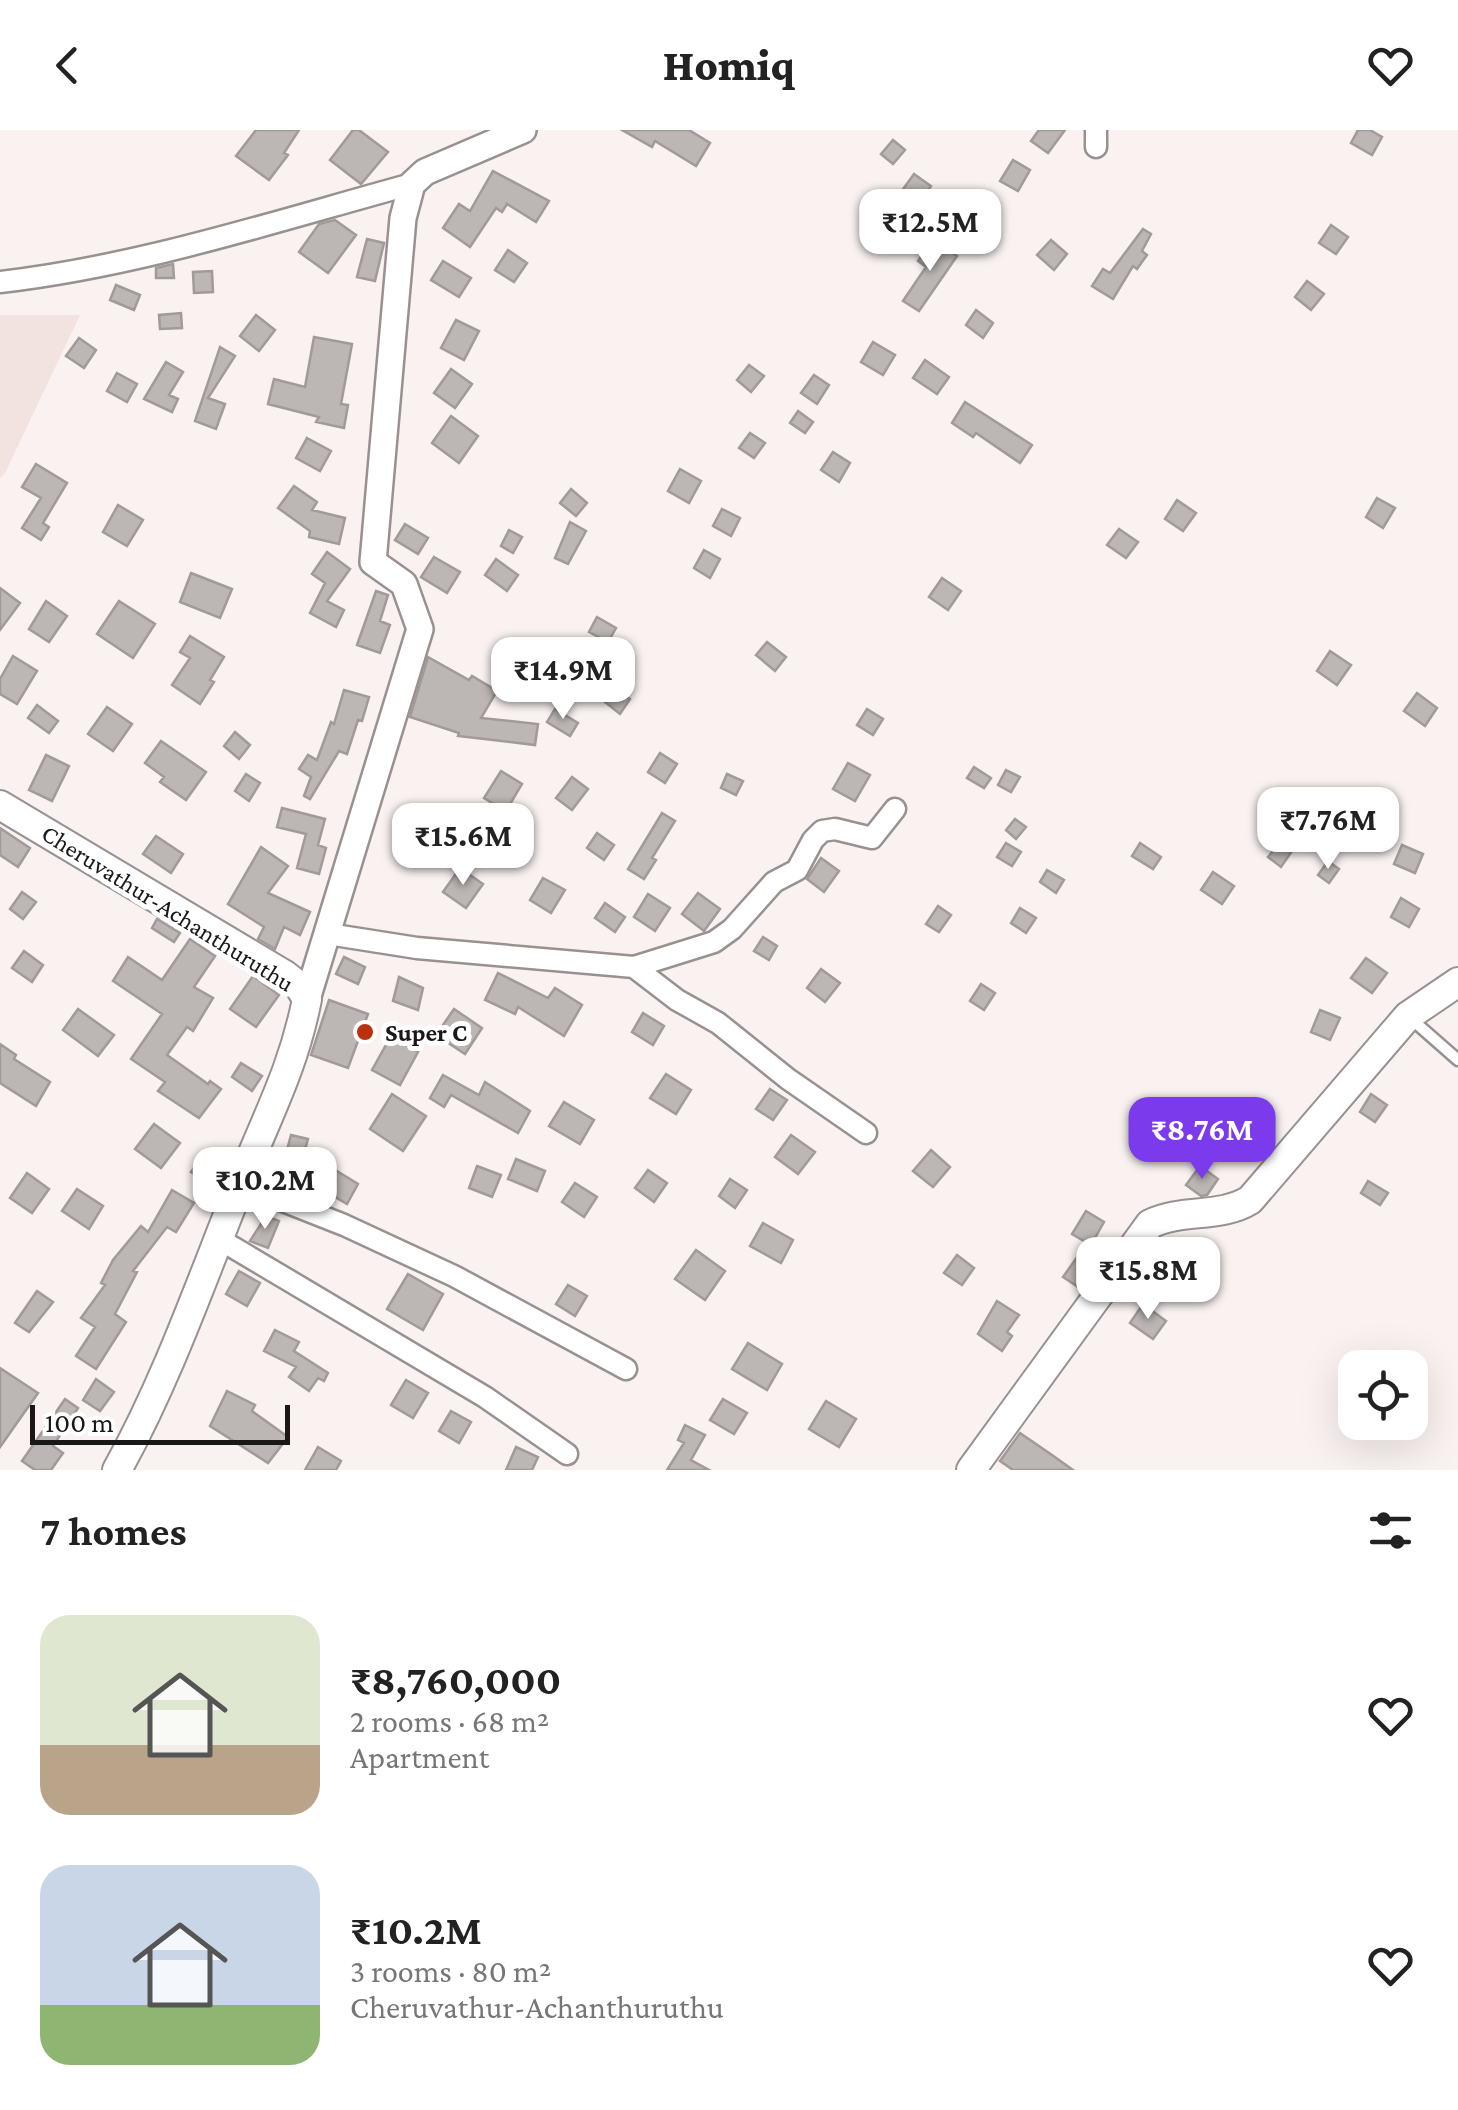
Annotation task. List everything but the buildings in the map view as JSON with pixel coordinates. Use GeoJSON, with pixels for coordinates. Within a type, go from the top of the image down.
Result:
{"type":"FeatureCollection","features":[{"type":"Feature","properties":{"kind":"main road","name":"Cheruvathur-Achanthuruthu"},"geometry":{"type":"LineString","coordinates":[[0,805],[285,975],[300,986],[307,999],[288,1077],[240,1184],[176,1346],[117,1470]]}},
{"type":"Feature","properties":{"kind":"main road"},"geometry":{"type":"LineString","coordinates":[[971,1470],[1140,1234],[1164,1217],[1234,1210],[1250,1200],[1408,1016],[1458,982]]}},
{"type":"Feature","properties":{"kind":"street"},"geometry":{"type":"LineString","coordinates":[[0,282],[146,256],[412,184],[425,172],[523,130]]}},
{"type":"Feature","properties":{"kind":"street"},"geometry":{"type":"LineString","coordinates":[[307,999],[420,629],[404,584],[373,562],[403,218],[412,184]]}},
{"type":"Feature","properties":{"kind":"street"},"geometry":{"type":"LineString","coordinates":[[328,934],[417,948],[634,967],[714,942],[732,929],[774,882],[797,870],[822,831],[835,829],[872,838],[895,809]]}},
{"type":"Feature","properties":{"kind":"street"},"geometry":{"type":"LineString","coordinates":[[634,967],[677,1000],[718,1023],[788,1079],[866,1133]]}},
{"type":"Feature","properties":{"kind":"street"},"geometry":{"type":"LineString","coordinates":[[240,1184],[344,1224],[454,1276],[626,1369]]}},
{"type":"Feature","properties":{"kind":"street"},"geometry":{"type":"LineString","coordinates":[[219,1239],[485,1396],[568,1454]]}},
{"type":"Feature","properties":{"kind":"lane"},"geometry":{"type":"LineString","coordinates":[[1408,1016],[1458,1060]]}},
{"type":"Feature","properties":{"kind":"shaded area"},"geometry":{"type":"Polygon","coordinates":[[[0,315],[80,315],[0,478],[0,315]]]}},
{"type":"Feature","properties":{"kind":"place","name":"Super C"},"geometry":{"type":"Point","coordinates":[365,1032]}}]}
